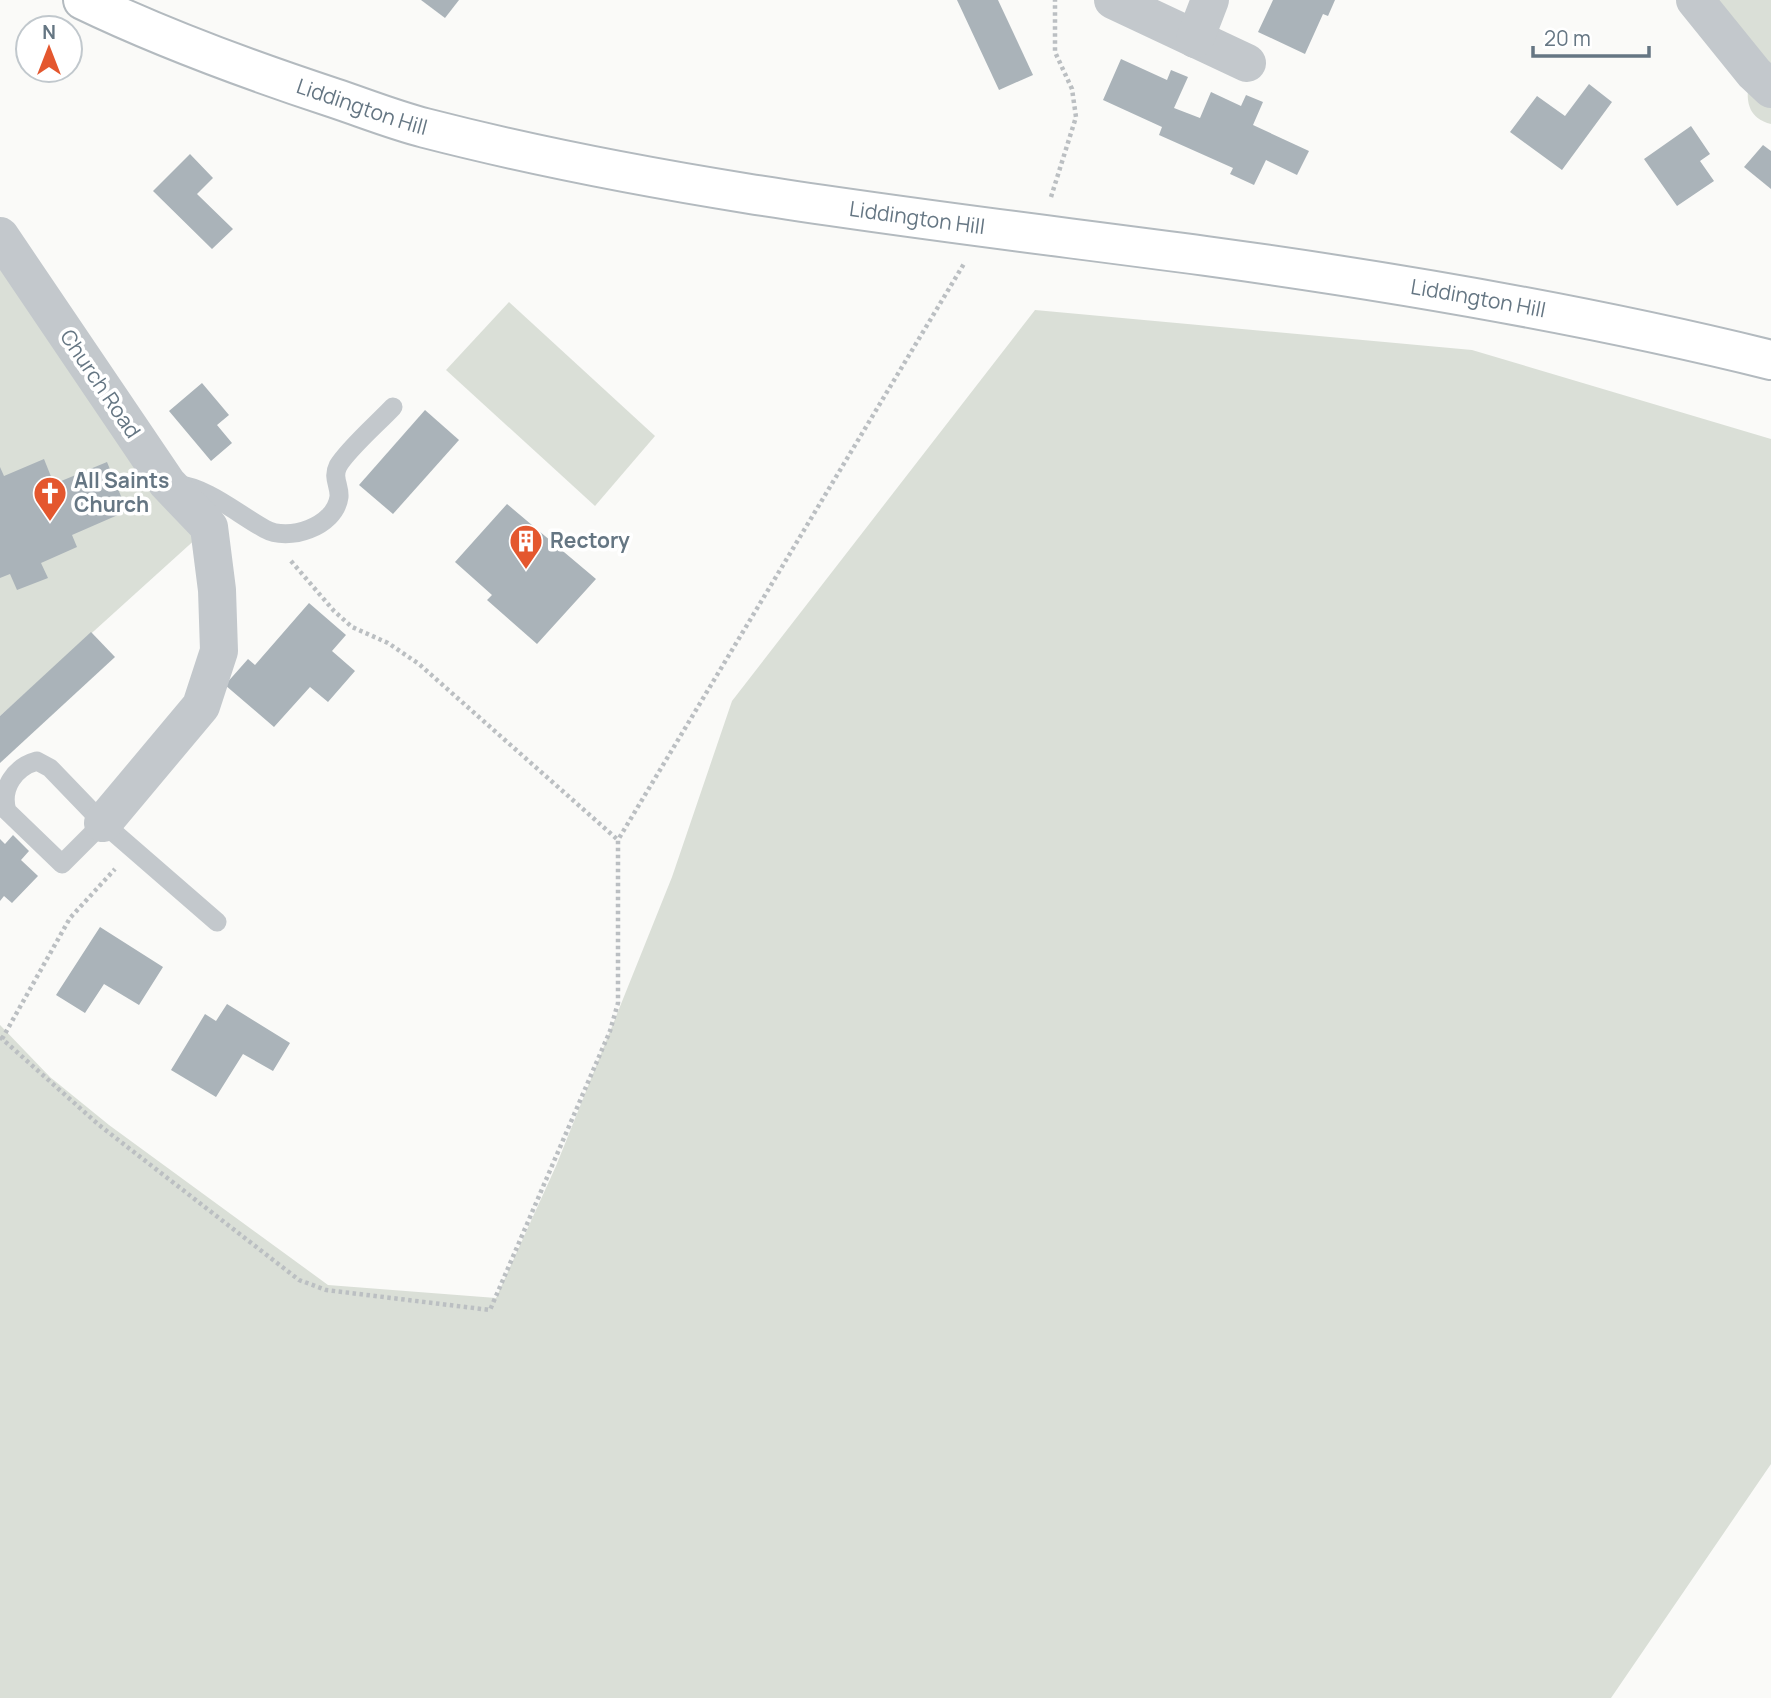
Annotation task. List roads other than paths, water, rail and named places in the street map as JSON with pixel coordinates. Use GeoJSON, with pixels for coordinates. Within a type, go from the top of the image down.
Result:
{"type":"FeatureCollection","features":[{"type":"Feature","properties":{"kind":"main road","name":"Liddington Hill"},"geometry":{"type":"LineString","coordinates":[[83,0],[130,23],[269,77],[420,127],[574,163],[984,230],[1207,257],[1450,293],[1609,322],[1771,360]]}},
{"type":"Feature","properties":{"kind":"street"},"geometry":{"type":"LineString","coordinates":[[1113,0],[1247,63]]}},
{"type":"Feature","properties":{"kind":"street"},"geometry":{"type":"LineString","coordinates":[[1195,39],[1210,0]]}},
{"type":"Feature","properties":{"kind":"street"},"geometry":{"type":"LineString","coordinates":[[1695,0],[1754,73],[1771,89]]}},
{"type":"Feature","properties":{"kind":"street","name":"Church Road"},"geometry":{"type":"LineString","coordinates":[[0,236],[167,483],[209,527],[217,590],[219,651],[201,706],[103,823]]}},
{"type":"Feature","properties":{"kind":"lane"},"geometry":{"type":"LineString","coordinates":[[167,483],[195,486],[269,531],[289,536],[309,529],[333,512],[339,496],[335,480],[338,466],[393,407]]}},
{"type":"Feature","properties":{"kind":"lane"},"geometry":{"type":"LineString","coordinates":[[103,823],[62,864],[7,811],[2,800],[5,787],[25,764],[37,761],[50,768],[103,823],[218,922]]}},
{"type":"Feature","properties":{"kind":"place","name":"All Saints Church"},"geometry":{"type":"Point","coordinates":[50,523]}},
{"type":"Feature","properties":{"kind":"place","name":"Rectory"},"geometry":{"type":"Point","coordinates":[526,571]}}]}
